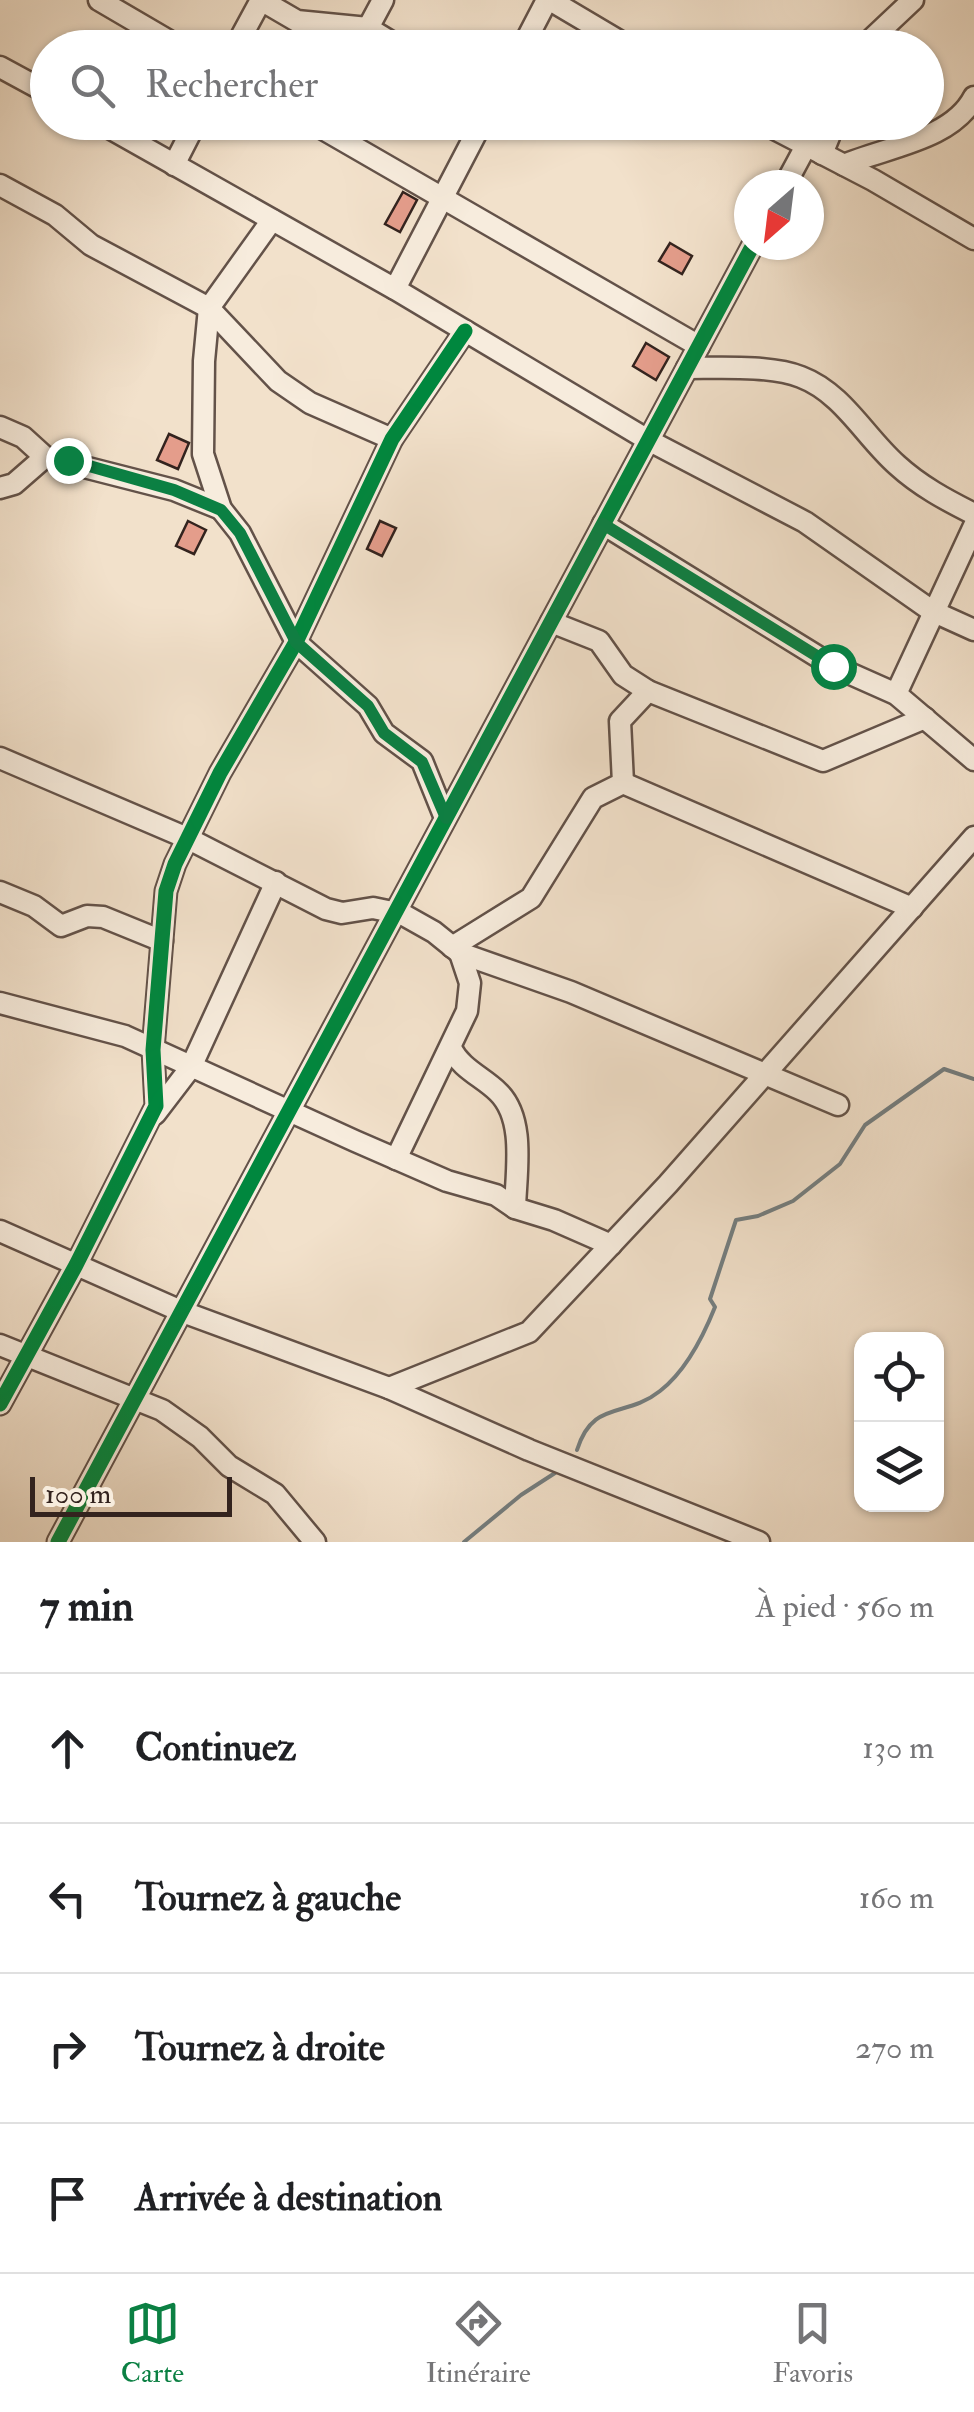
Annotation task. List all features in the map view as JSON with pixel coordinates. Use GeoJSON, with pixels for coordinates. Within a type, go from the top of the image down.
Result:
{"type":"FeatureCollection","features":[{"type":"Feature","properties":{"kind":"street"},"geometry":{"type":"LineString","coordinates":[[99,0],[150,30]]}},
{"type":"Feature","properties":{"kind":"street"},"geometry":{"type":"LineString","coordinates":[[245,30],[261,0],[297,21],[371,30]]}},
{"type":"Feature","properties":{"kind":"street"},"geometry":{"type":"LineString","coordinates":[[368,28],[383,0]]}},
{"type":"Feature","properties":{"kind":"street"},"geometry":{"type":"LineString","coordinates":[[532,30],[549,0],[600,30]]}},
{"type":"Feature","properties":{"kind":"street"},"geometry":{"type":"LineString","coordinates":[[881,30],[913,0]]}},
{"type":"Feature","properties":{"kind":"street"},"geometry":{"type":"LineString","coordinates":[[0,67],[30,84]]}},
{"type":"Feature","properties":{"kind":"street"},"geometry":{"type":"LineString","coordinates":[[944,125],[965,114],[974,97]]}},
{"type":"Feature","properties":{"kind":"street"},"geometry":{"type":"LineString","coordinates":[[130,140],[394,289],[648,440],[805,522],[932,611],[974,630]]}},
{"type":"Feature","properties":{"kind":"street"},"geometry":{"type":"LineString","coordinates":[[174,165],[187,140]]}},
{"type":"Feature","properties":{"kind":"street"},"geometry":{"type":"LineString","coordinates":[[342,140],[698,346]]}},
{"type":"Feature","properties":{"kind":"street"},"geometry":{"type":"LineString","coordinates":[[394,289],[473,140]]}},
{"type":"Feature","properties":{"kind":"street"},"geometry":{"type":"LineString","coordinates":[[795,140],[974,239]]}},
{"type":"Feature","properties":{"kind":"street"},"geometry":{"type":"LineString","coordinates":[[797,170],[822,140]]}},
{"type":"Feature","properties":{"kind":"street"},"geometry":{"type":"LineString","coordinates":[[844,165],[917,140]]}},
{"type":"Feature","properties":{"kind":"street"},"geometry":{"type":"LineString","coordinates":[[0,186],[55,216],[91,245],[210,308],[278,381],[310,403],[392,439]]}},
{"type":"Feature","properties":{"kind":"street"},"geometry":{"type":"LineString","coordinates":[[272,220],[210,308],[204,361],[203,454],[221,510],[240,533],[296,642],[368,706],[384,733],[422,762],[446,818]]}},
{"type":"Feature","properties":{"kind":"street"},"geometry":{"type":"LineString","coordinates":[[58,1542],[745,260]]}},
{"type":"Feature","properties":{"kind":"street"},"geometry":{"type":"LineString","coordinates":[[152,1118],[156,1106],[153,1050],[166,891],[186,838],[296,642],[392,439],[465,331]]}},
{"type":"Feature","properties":{"kind":"street"},"geometry":{"type":"LineString","coordinates":[[687,368],[801,377],[826,392],[895,463],[936,495],[974,514]]}},
{"type":"Feature","properties":{"kind":"street"},"geometry":{"type":"LineString","coordinates":[[0,427],[24,437],[45,457],[174,490],[221,510]]}},
{"type":"Feature","properties":{"kind":"street"},"geometry":{"type":"LineString","coordinates":[[0,488],[14,484],[45,457]]}},
{"type":"Feature","properties":{"kind":"street"},"geometry":{"type":"LineString","coordinates":[[603,524],[833,666],[896,694],[974,760]]}},
{"type":"Feature","properties":{"kind":"street"},"geometry":{"type":"LineString","coordinates":[[896,694],[974,526]]}},
{"type":"Feature","properties":{"kind":"street"},"geometry":{"type":"LineString","coordinates":[[550,622],[599,641],[623,675],[648,692],[823,762],[925,718]]}},
{"type":"Feature","properties":{"kind":"street"},"geometry":{"type":"LineString","coordinates":[[624,783],[620,721],[648,692]]}},
{"type":"Feature","properties":{"kind":"street"},"geometry":{"type":"LineString","coordinates":[[0,758],[186,838],[326,910],[342,913],[373,908],[395,912],[434,932],[456,950],[571,992],[838,1105]]}},
{"type":"Feature","properties":{"kind":"street"},"geometry":{"type":"LineString","coordinates":[[456,950],[531,898],[593,798],[624,783],[912,908]]}},
{"type":"Feature","properties":{"kind":"street"},"geometry":{"type":"LineString","coordinates":[[389,1388],[529,1332],[765,1075],[974,837]]}},
{"type":"Feature","properties":{"kind":"street"},"geometry":{"type":"LineString","coordinates":[[0,1404],[152,1118],[190,1066],[276,882]]}},
{"type":"Feature","properties":{"kind":"street"},"geometry":{"type":"LineString","coordinates":[[0,892],[34,906],[60,926],[87,916],[102,917],[162,941]]}},
{"type":"Feature","properties":{"kind":"street"},"geometry":{"type":"LineString","coordinates":[[396,1158],[467,1011],[470,984],[456,950]]}},
{"type":"Feature","properties":{"kind":"street"},"geometry":{"type":"LineString","coordinates":[[4,1002],[125,1036],[447,1181],[496,1195],[515,1208],[611,1245]]}},
{"type":"Feature","properties":{"kind":"street"},"geometry":{"type":"LineString","coordinates":[[451,1048],[463,1064],[500,1093],[514,1113],[515,1208]]}},
{"type":"Feature","properties":{"kind":"street"},"geometry":{"type":"LineString","coordinates":[[0,1231],[183,1312],[389,1388],[706,1532],[758,1542]]}},
{"type":"Feature","properties":{"kind":"street"},"geometry":{"type":"LineString","coordinates":[[0,1345],[162,1410],[200,1437],[229,1466],[275,1494],[315,1542]]}},
{"type":"Feature","properties":{"kind":"building"},"geometry":{"type":"Polygon","coordinates":[[[403,192],[417,200],[400,232],[385,224],[403,192]]]}},
{"type":"Feature","properties":{"kind":"building"},"geometry":{"type":"Polygon","coordinates":[[[670,243],[692,256],[682,274],[659,261],[670,243]]]}},
{"type":"Feature","properties":{"kind":"building"},"geometry":{"type":"Polygon","coordinates":[[[646,343],[669,357],[656,380],[633,366],[646,343]]]}},
{"type":"Feature","properties":{"kind":"building"},"geometry":{"type":"Polygon","coordinates":[[[169,434],[189,443],[178,469],[157,460],[169,434]]]}},
{"type":"Feature","properties":{"kind":"building"},"geometry":{"type":"Polygon","coordinates":[[[188,521],[206,530],[194,554],[176,546],[188,521]]]}},
{"type":"Feature","properties":{"kind":"building"},"geometry":{"type":"Polygon","coordinates":[[[380,521],[396,528],[382,556],[367,549],[380,521]]]}},
{"type":"Feature","properties":{"kind":"waterway"},"geometry":{"type":"LineString","coordinates":[[577,1450],[592,1423],[660,1391],[686,1364],[715,1307],[710,1299],[736,1220],[758,1216],[793,1201],[840,1164],[865,1125],[944,1069],[974,1079]]}},
{"type":"Feature","properties":{"kind":"waterway"},"geometry":{"type":"LineString","coordinates":[[464,1542],[521,1495],[555,1473]]}},
{"type":"Feature","properties":{"kind":"cycle path"},"geometry":{"type":"LineString","coordinates":[[58,1542],[745,260]]}},
{"type":"Feature","properties":{"kind":"cycle path"},"geometry":{"type":"LineString","coordinates":[[0,1404],[156,1106],[153,1050],[166,891],[175,864],[220,773],[296,642],[392,439],[465,331]]}},
{"type":"Feature","properties":{"kind":"route"},"geometry":{"type":"LineString","coordinates":[[68,460],[174,490],[221,510],[240,533],[296,642],[368,706],[384,733],[422,762],[446,818],[603,524],[833,666]]}}]}
